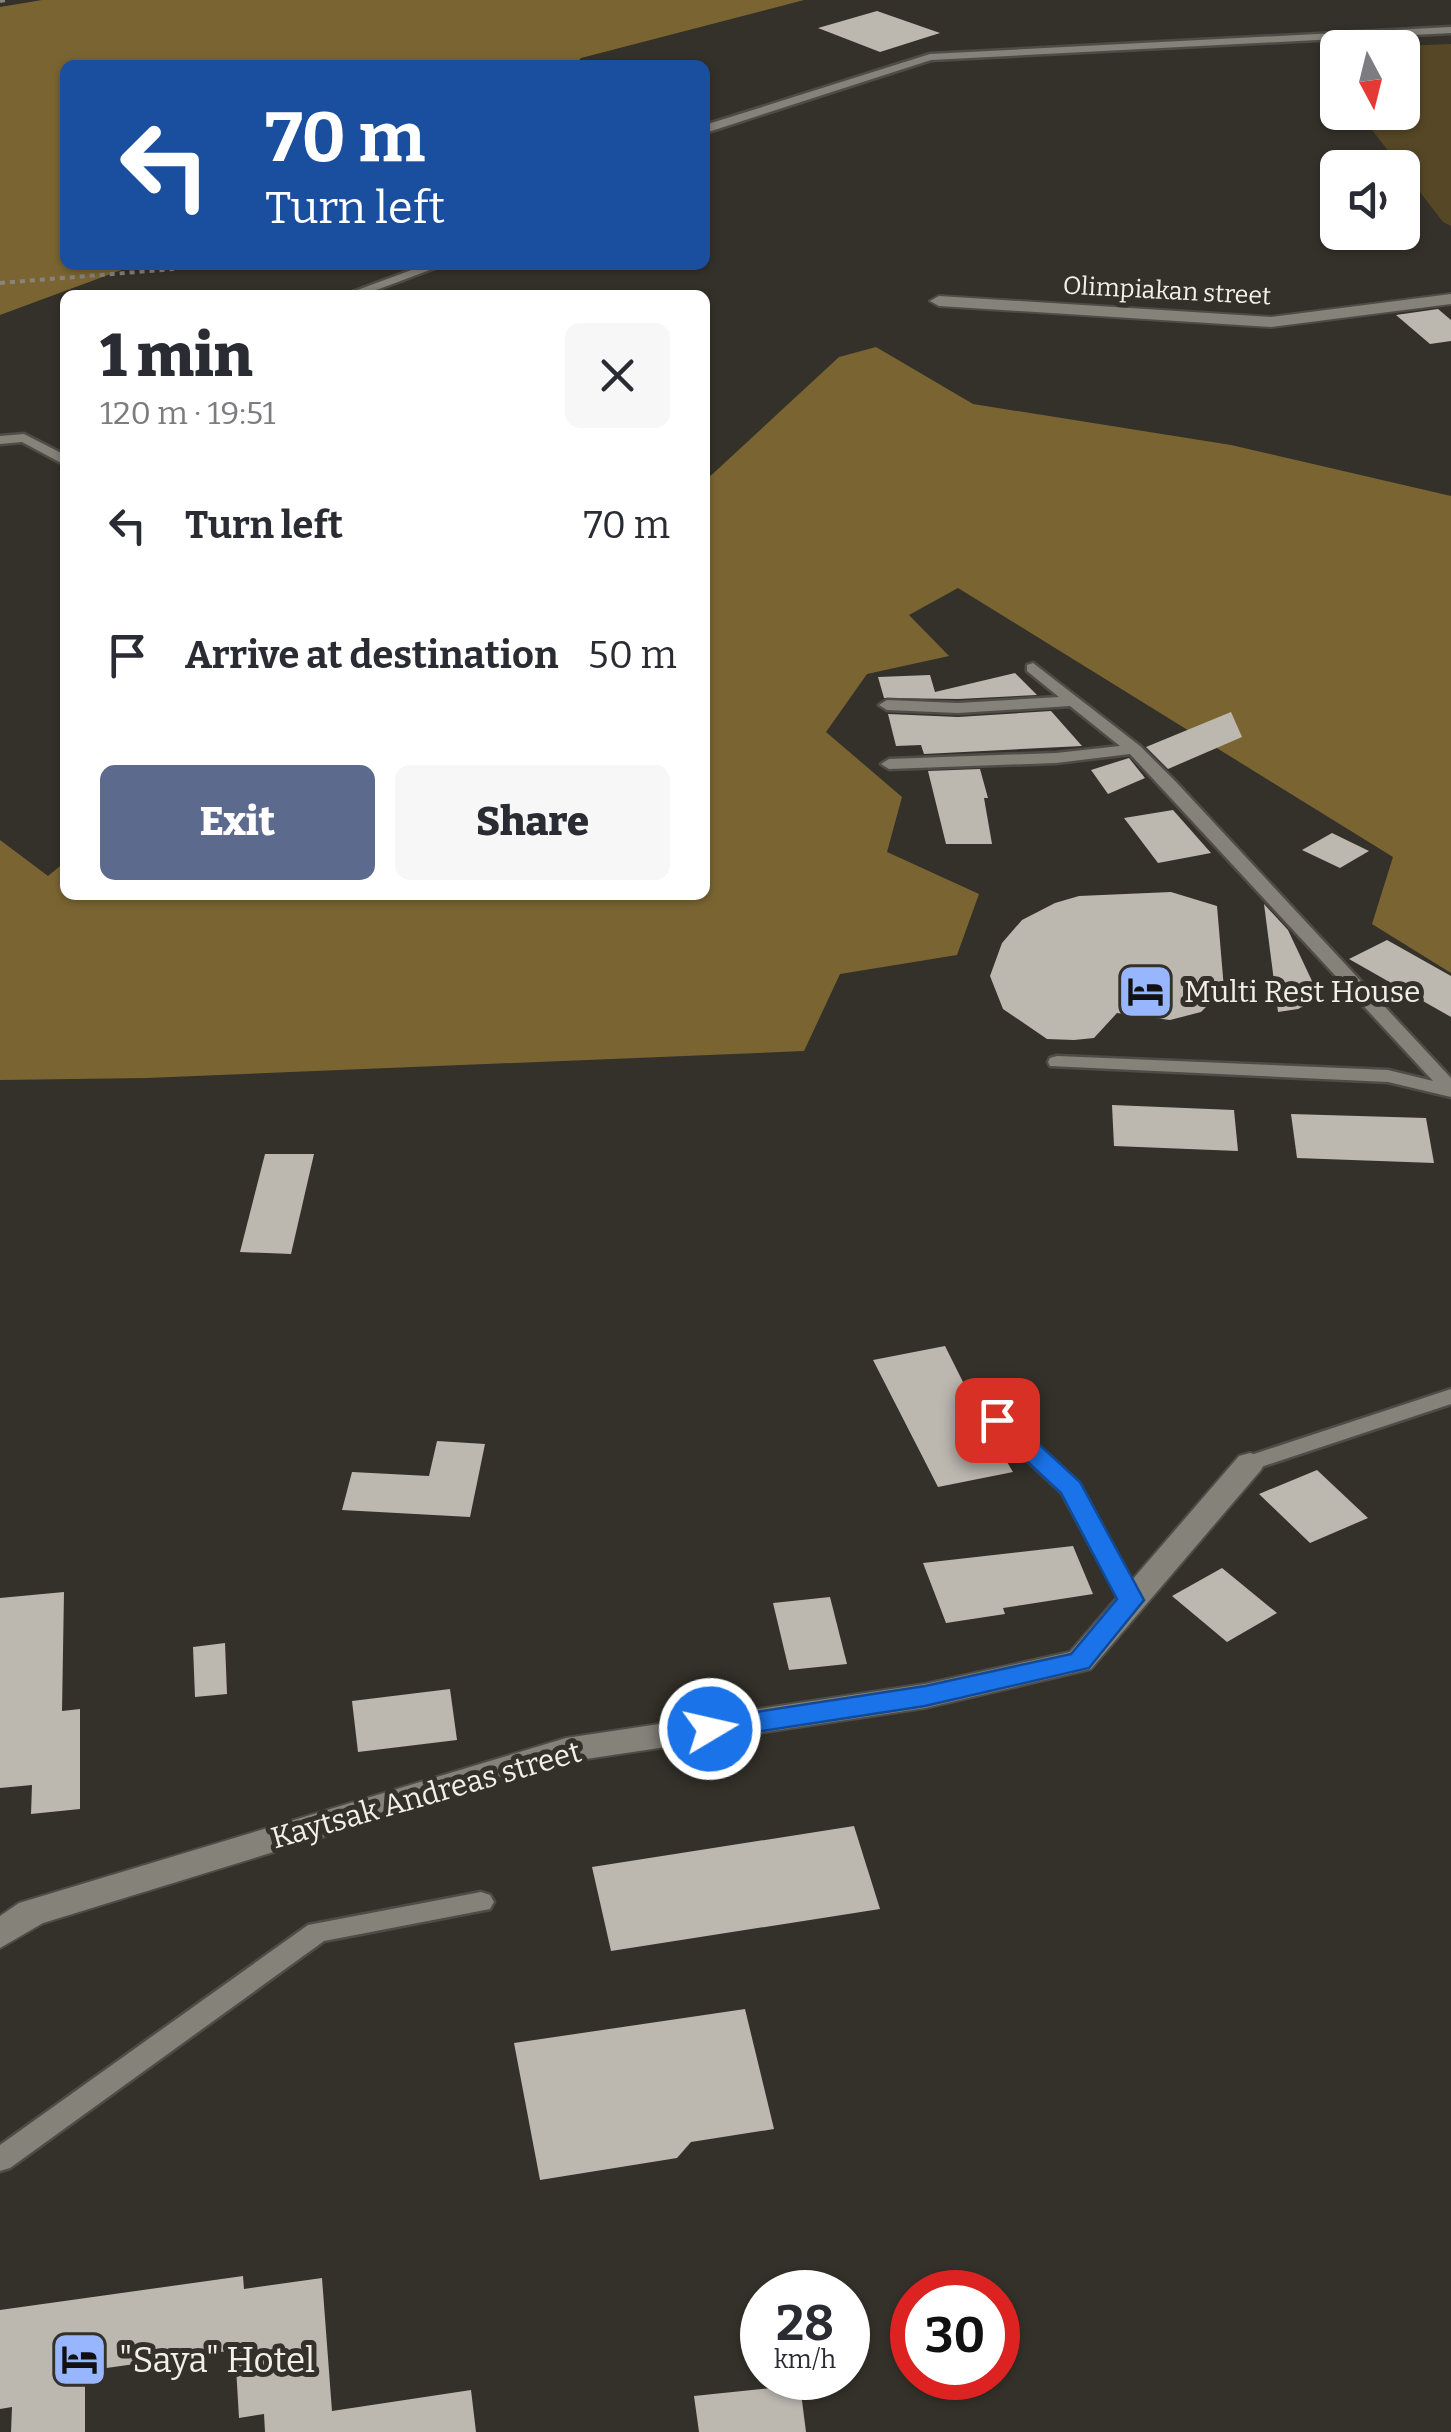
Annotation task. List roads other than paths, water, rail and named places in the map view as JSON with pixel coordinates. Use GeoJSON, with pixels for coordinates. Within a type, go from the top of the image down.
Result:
{"type":"FeatureCollection","features":[{"type":"Feature","properties":{"kind":"street","name":"Olimpiakan street"},"geometry":{"type":"LineString","coordinates":[[939,301],[1271,322],[1451,300]]}},
{"type":"Feature","properties":{"kind":"street","name":"Kaytsak Andreas street"},"geometry":{"type":"LineString","coordinates":[[0,1934],[31,1912],[566,1750],[925,1696],[1080,1662],[1250,1462]]}},
{"type":"Feature","properties":{"kind":"lane"},"geometry":{"type":"LineString","coordinates":[[710,126],[930,57],[1451,30]]}},
{"type":"Feature","properties":{"kind":"lane"},"geometry":{"type":"LineString","coordinates":[[364,290],[422,270]]}},
{"type":"Feature","properties":{"kind":"lane"},"geometry":{"type":"LineString","coordinates":[[0,440],[24,438],[60,457]]}},
{"type":"Feature","properties":{"kind":"lane"},"geometry":{"type":"LineString","coordinates":[[1033,668],[1134,749],[1451,1090]]}},
{"type":"Feature","properties":{"kind":"lane"},"geometry":{"type":"LineString","coordinates":[[887,704],[958,708],[1072,701]]}},
{"type":"Feature","properties":{"kind":"lane"},"geometry":{"type":"LineString","coordinates":[[889,764],[1056,758],[1134,749]]}},
{"type":"Feature","properties":{"kind":"lane"},"geometry":{"type":"LineString","coordinates":[[1057,1062],[1388,1076],[1451,1090]]}},
{"type":"Feature","properties":{"kind":"lane"},"geometry":{"type":"LineString","coordinates":[[1250,1462],[1451,1396]]}},
{"type":"Feature","properties":{"kind":"lane"},"geometry":{"type":"LineString","coordinates":[[997,1420],[1071,1488],[1131,1600]]}},
{"type":"Feature","properties":{"kind":"lane"},"geometry":{"type":"LineString","coordinates":[[0,2160],[317,1932],[481,1902]]}},
{"type":"Feature","properties":{"kind":"place","name":"Multi Rest House"},"geometry":{"type":"Point","coordinates":[1145,992]}},
{"type":"Feature","properties":{"kind":"place","name":"\"Saya\" Hotel"},"geometry":{"type":"Point","coordinates":[80,2360]}}]}
